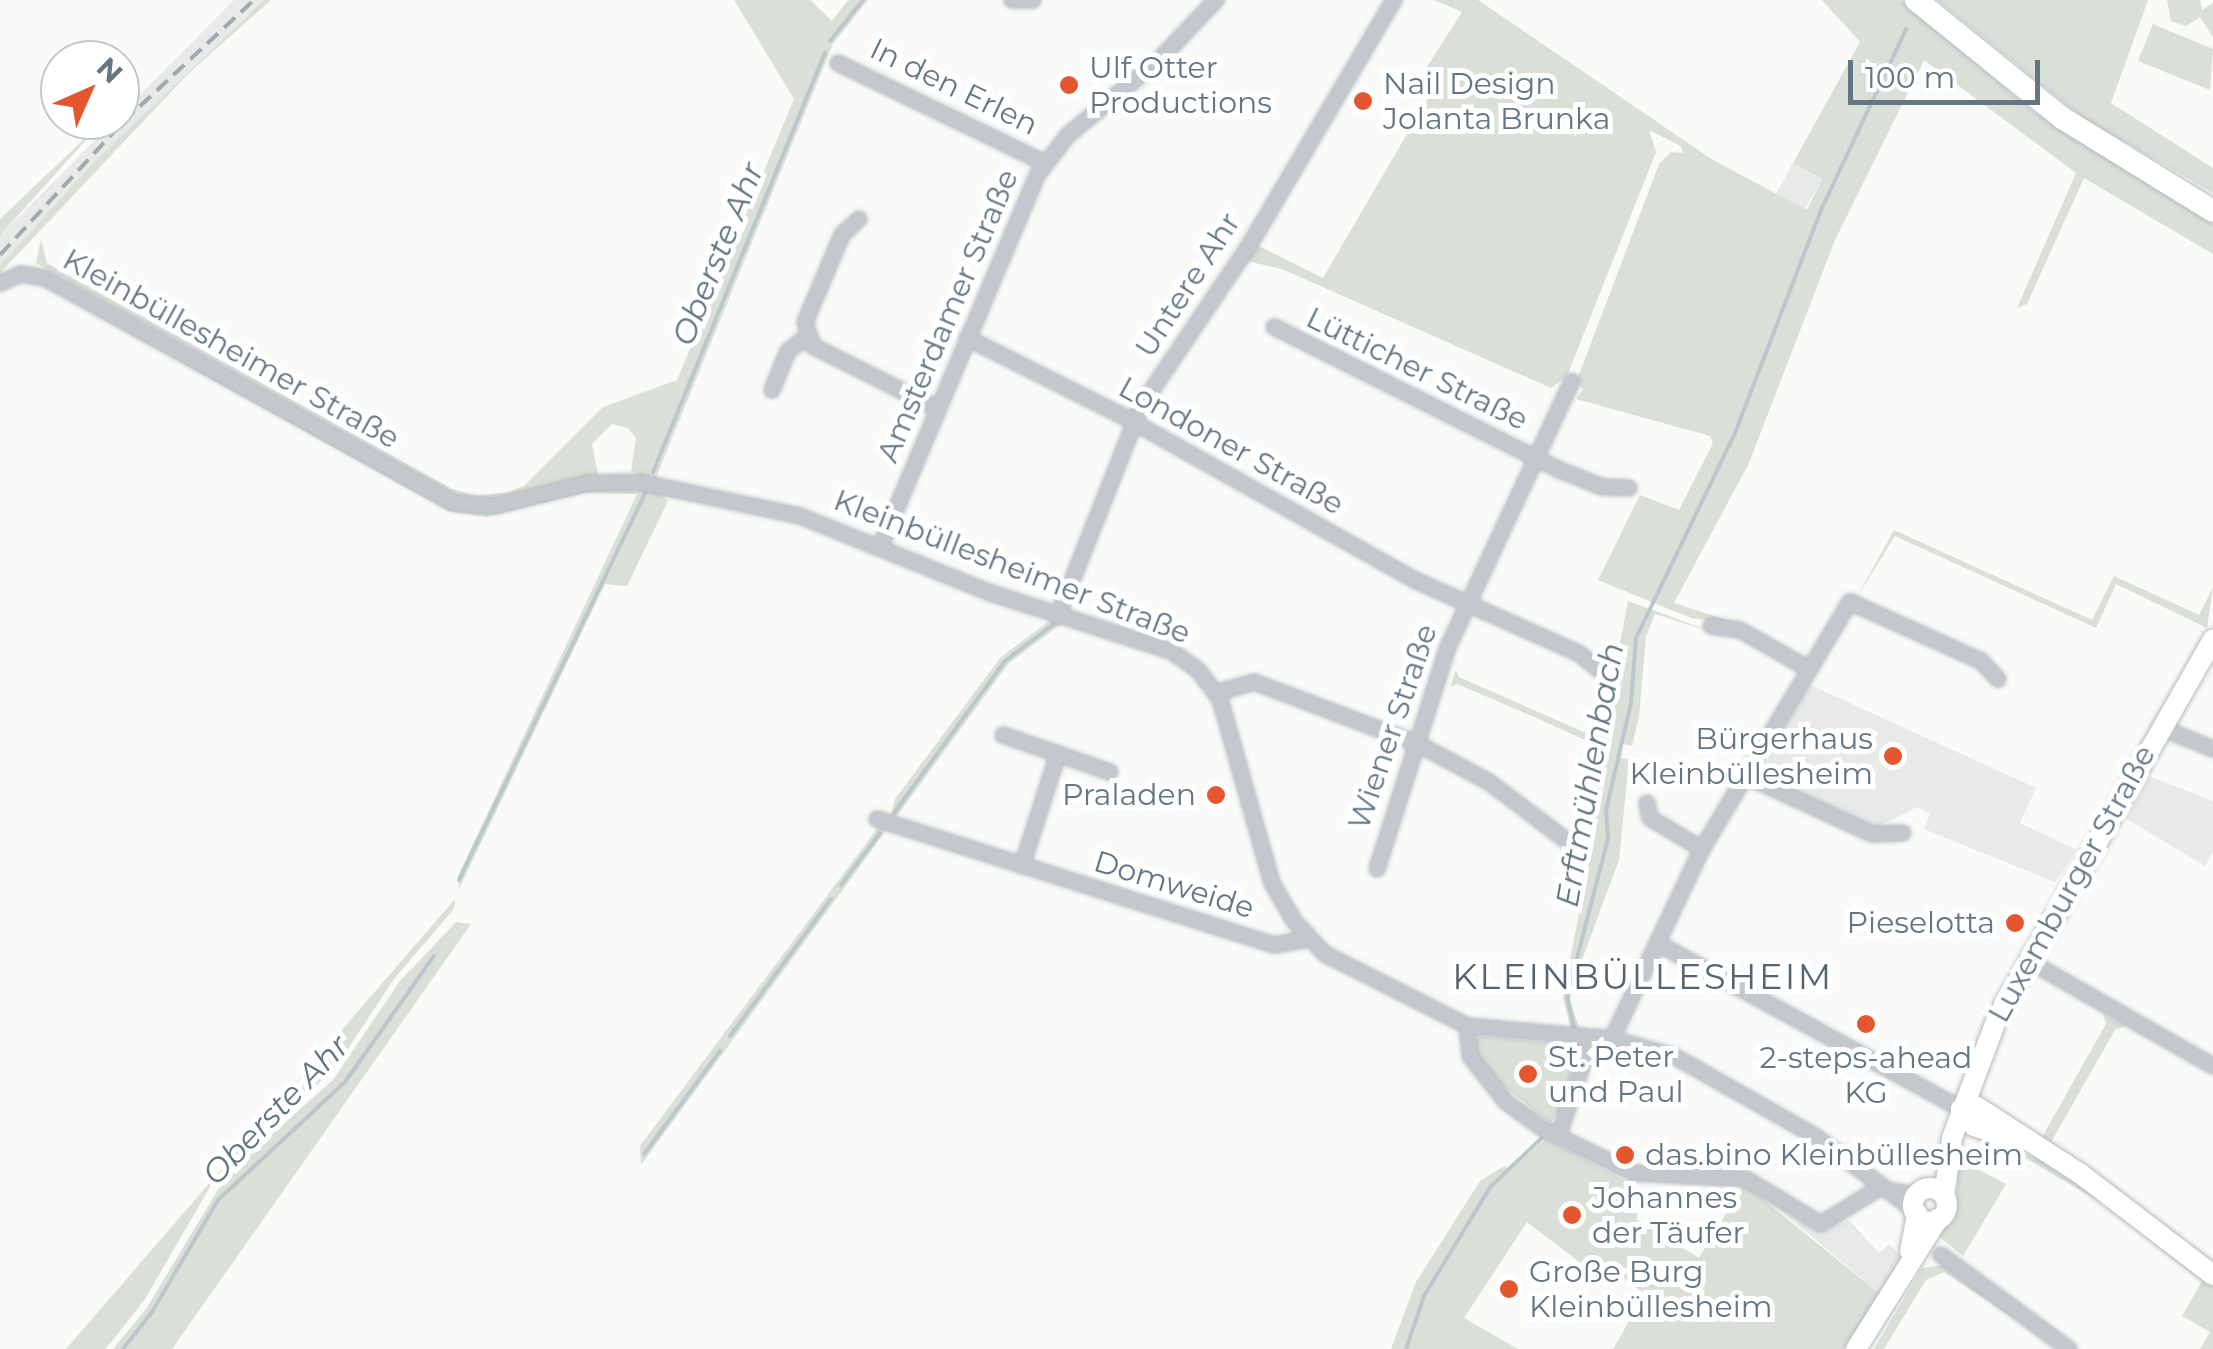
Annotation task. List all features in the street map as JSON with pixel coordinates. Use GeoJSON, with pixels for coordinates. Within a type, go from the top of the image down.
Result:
{"type":"FeatureCollection","features":[{"type":"Feature","properties":{"kind":"main road"},"geometry":{"type":"LineString","coordinates":[[1916,0],[2049,108],[2213,210]]}},
{"type":"Feature","properties":{"kind":"street"},"geometry":{"type":"LineString","coordinates":[[1012,0],[1033,0]]}},
{"type":"Feature","properties":{"kind":"street","name":"Amsterdamer Straße"},"geometry":{"type":"LineString","coordinates":[[881,545],[1044,162],[1216,0]]}},
{"type":"Feature","properties":{"kind":"street","name":"Untere Ahr"},"geometry":{"type":"LineString","coordinates":[[1058,616],[1132,422],[1242,256],[1394,0]]}},
{"type":"Feature","properties":{"kind":"street","name":"In den Erlen"},"geometry":{"type":"LineString","coordinates":[[838,63],[1044,162]]}},
{"type":"Feature","properties":{"kind":"street"},"geometry":{"type":"LineString","coordinates":[[859,218],[842,236],[805,322],[813,346],[938,409]]}},
{"type":"Feature","properties":{"kind":"street","name":"Kleinbüllesheimer Straße"},"geometry":{"type":"LineString","coordinates":[[0,283],[21,274],[44,278],[454,502],[488,507],[628,480],[800,516],[1058,616],[1171,651],[1216,693]]}},
{"type":"Feature","properties":{"kind":"street","name":"Lütticher Straße"},"geometry":{"type":"LineString","coordinates":[[1274,327],[1537,458]]}},
{"type":"Feature","properties":{"kind":"street"},"geometry":{"type":"LineString","coordinates":[[772,390],[788,351],[810,335]]}},
{"type":"Feature","properties":{"kind":"street","name":"Londoner Straße"},"geometry":{"type":"LineString","coordinates":[[967,338],[1132,422],[1467,604]]}},
{"type":"Feature","properties":{"kind":"street","name":"Wiener Straße"},"geometry":{"type":"LineString","coordinates":[[1377,869],[1380,844],[1467,604],[1572,381]]}},
{"type":"Feature","properties":{"kind":"street"},"geometry":{"type":"LineString","coordinates":[[1537,458],[1602,487],[1629,488]]}},
{"type":"Feature","properties":{"kind":"street"},"geometry":{"type":"LineString","coordinates":[[1612,1039],[1702,849],[1850,602],[1981,661],[1998,679]]}},
{"type":"Feature","properties":{"kind":"street","name":"Wiener Straße"},"geometry":{"type":"LineString","coordinates":[[1467,604],[1580,654],[1599,670]]}},
{"type":"Feature","properties":{"kind":"street"},"geometry":{"type":"LineString","coordinates":[[1711,626],[1740,630],[1809,669]]}},
{"type":"Feature","properties":{"kind":"street","name":"Luxemburger Straße"},"geometry":{"type":"LineString","coordinates":[[1856,1349],[1903,1268],[1924,1201],[1961,1109],[2027,960],[2213,639]]}},
{"type":"Feature","properties":{"kind":"street"},"geometry":{"type":"LineString","coordinates":[[1575,847],[1489,782],[1418,744],[1254,682],[1216,693],[1267,871],[1308,939],[1350,970],[1467,1026],[1612,1039],[1716,1077],[1815,1136],[1882,1187],[1924,1201]]}},
{"type":"Feature","properties":{"kind":"street"},"geometry":{"type":"LineString","coordinates":[[2159,727],[2213,748]]}},
{"type":"Feature","properties":{"kind":"street"},"geometry":{"type":"LineString","coordinates":[[1003,735],[1110,772]]}},
{"type":"Feature","properties":{"kind":"street"},"geometry":{"type":"LineString","coordinates":[[1022,866],[1058,754]]}},
{"type":"Feature","properties":{"kind":"street"},"geometry":{"type":"LineString","coordinates":[[1746,776],[1872,834],[1903,834]]}},
{"type":"Feature","properties":{"kind":"street"},"geometry":{"type":"LineString","coordinates":[[1647,803],[1650,818],[1702,849]]}},
{"type":"Feature","properties":{"kind":"street","name":"Domweide"},"geometry":{"type":"LineString","coordinates":[[877,819],[1274,946],[1308,939]]}},
{"type":"Feature","properties":{"kind":"street"},"geometry":{"type":"LineString","coordinates":[[1657,943],[1961,1109],[1974,1126],[2040,1151],[2100,1188],[2213,1276]]}},
{"type":"Feature","properties":{"kind":"street"},"geometry":{"type":"LineString","coordinates":[[2027,960],[2213,1066]]}},
{"type":"Feature","properties":{"kind":"street"},"geometry":{"type":"LineString","coordinates":[[1467,1026],[1467,1049],[1482,1077],[1551,1133],[1650,1178],[1746,1179],[1821,1224],[1882,1187]]}},
{"type":"Feature","properties":{"kind":"street"},"geometry":{"type":"LineString","coordinates":[[1551,1133],[1582,1038]]}},
{"type":"Feature","properties":{"kind":"street","name":"Luxemburger Straße"},"geometry":{"type":"LineString","coordinates":[[1856,1349],[1938,1219],[1924,1201]]}},
{"type":"Feature","properties":{"kind":"street"},"geometry":{"type":"LineString","coordinates":[[1941,1255],[2069,1349]]}},
{"type":"Feature","properties":{"kind":"shaded area"},"geometry":{"type":"Polygon","coordinates":[[[234,0],[264,0],[140,118],[140,95],[234,0]]]}},
{"type":"Feature","properties":{"kind":"shaded area"},"geometry":{"type":"Polygon","coordinates":[[[264,0],[271,0],[188,74],[140,125],[140,118],[264,0]]]}},
{"type":"Feature","properties":{"kind":"shaded area"},"geometry":{"type":"Polygon","coordinates":[[[734,0],[810,0],[832,21],[848,0],[868,0],[833,44],[655,480],[631,471],[636,438],[628,428],[612,424],[592,444],[598,475],[491,501],[454,496],[36,263],[41,239],[47,263],[452,489],[476,496],[509,492],[524,486],[603,407],[677,380],[794,99],[734,0]]]}},
{"type":"Feature","properties":{"kind":"shaded area"},"geometry":{"type":"Polygon","coordinates":[[[1434,0],[1478,0],[1713,160],[1807,210],[1822,179],[1793,163],[1860,42],[1822,0],[1901,0],[2033,111],[2213,224],[2213,254],[2084,178],[2027,304],[2017,308],[2076,173],[1924,60],[1835,240],[1749,463],[1674,603],[1739,624],[1691,618],[1598,580],[1640,495],[1679,510],[1713,443],[1710,436],[1576,399],[1583,390],[1577,380],[1659,164],[1671,152],[1683,153],[1681,146],[1649,130],[1656,152],[1567,376],[1551,388],[1282,269],[1247,261],[1257,245],[1323,278],[1438,81],[1425,70],[1462,12],[1434,0]]]}},
{"type":"Feature","properties":{"kind":"shaded area"},"geometry":{"type":"Polygon","coordinates":[[[1937,0],[2148,0],[2111,103],[2213,168],[2213,193],[2082,117],[1937,0]]]}},
{"type":"Feature","properties":{"kind":"shaded area"},"geometry":{"type":"Polygon","coordinates":[[[2167,0],[2200,0],[2202,10],[2213,3],[2213,37],[2200,17],[2186,26],[2171,21],[2167,0]]]}},
{"type":"Feature","properties":{"kind":"shaded area"},"geometry":{"type":"Polygon","coordinates":[[[2153,24],[2213,49],[2210,90],[2138,61],[2153,24]]]}},
{"type":"Feature","properties":{"kind":"shaded area"},"geometry":{"type":"Polygon","coordinates":[[[83,140],[86,140],[0,236],[0,219],[83,140]]]}},
{"type":"Feature","properties":{"kind":"shaded area"},"geometry":{"type":"Polygon","coordinates":[[[95,140],[117,140],[0,265],[0,236],[95,140]]]}},
{"type":"Feature","properties":{"kind":"shaded area"},"geometry":{"type":"Polygon","coordinates":[[[117,140],[126,140],[0,273],[0,265],[117,140]]]}},
{"type":"Feature","properties":{"kind":"shaded area"},"geometry":{"type":"Polygon","coordinates":[[[1793,163],[1822,179],[1805,210],[1776,194],[1793,163]]]}},
{"type":"Feature","properties":{"kind":"shaded area"},"geometry":{"type":"Polygon","coordinates":[[[101,313],[347,446],[446,506],[496,512],[581,490],[633,487],[686,498],[663,497],[668,501],[627,586],[605,584],[459,889],[458,876],[637,494],[583,493],[486,517],[447,511],[95,314],[101,313]]]}},
{"type":"Feature","properties":{"kind":"shaded area"},"geometry":{"type":"Polygon","coordinates":[[[1894,530],[2092,620],[2114,576],[2199,615],[2213,587],[2207,628],[2116,584],[2096,628],[1895,536],[1856,599],[1894,530]]]}},
{"type":"Feature","properties":{"kind":"shaded area"},"geometry":{"type":"Polygon","coordinates":[[[1628,601],[1718,634],[1655,614],[1646,636],[1639,717],[1632,746],[1623,744],[1621,758],[1629,760],[1619,860],[1576,976],[1570,999],[1580,1031],[1571,1030],[1563,998],[1594,834],[1587,832],[1600,753],[1594,744],[1525,713],[1457,684],[1450,687],[1456,670],[1459,677],[1595,737],[1603,733],[1628,601]]]}},
{"type":"Feature","properties":{"kind":"shaded area"},"geometry":{"type":"Polygon","coordinates":[[[1052,619],[1063,623],[1009,663],[894,820],[890,817],[895,799],[1001,657],[1052,619]]]}},
{"type":"Feature","properties":{"kind":"shaded area"},"geometry":{"type":"Polygon","coordinates":[[[1808,684],[2036,788],[2020,823],[2077,850],[2055,882],[1924,829],[1930,814],[1917,807],[1874,829],[1759,777],[1808,684]]]}},
{"type":"Feature","properties":{"kind":"shaded area"},"geometry":{"type":"Polygon","coordinates":[[[2143,774],[2213,801],[2213,852],[2205,866],[2120,815],[2143,774]]]}},
{"type":"Feature","properties":{"kind":"shaded area"},"geometry":{"type":"Polygon","coordinates":[[[879,826],[888,828],[641,1165],[640,1146],[879,826]]]}},
{"type":"Feature","properties":{"kind":"shaded area"},"geometry":{"type":"Polygon","coordinates":[[[455,899],[452,911],[394,979],[336,1067],[214,1180],[145,1299],[112,1341],[105,1349],[66,1349],[455,899]]]}},
{"type":"Feature","properties":{"kind":"shaded area"},"geometry":{"type":"Polygon","coordinates":[[[456,922],[471,924],[172,1349],[113,1349],[146,1309],[228,1173],[333,1080],[400,981],[456,922]]]}},
{"type":"Feature","properties":{"kind":"shaded area"},"geometry":{"type":"Polygon","coordinates":[[[2103,1014],[2126,1026],[2115,1030],[2050,1144],[2213,1263],[2041,1139],[2106,1024],[2103,1014]]]}},
{"type":"Feature","properties":{"kind":"shaded area"},"geometry":{"type":"Polygon","coordinates":[[[1479,1036],[1577,1045],[1561,1110],[1550,1123],[1489,1075],[1473,1046],[1479,1036]]]}},
{"type":"Feature","properties":{"kind":"shaded area"},"geometry":{"type":"Polygon","coordinates":[[[1545,1139],[1638,1187],[1637,1220],[1699,1258],[1744,1184],[1881,1295],[1844,1349],[1613,1349],[1645,1294],[1612,1271],[1582,1264],[1527,1222],[1464,1318],[1518,1349],[1391,1349],[1416,1282],[1480,1181],[1504,1166],[1510,1170],[1545,1139]]]}},
{"type":"Feature","properties":{"kind":"shaded area"},"geometry":{"type":"Polygon","coordinates":[[[1995,1140],[2062,1170],[2213,1284],[2213,1349],[2200,1349],[2210,1332],[2182,1316],[2202,1281],[2105,1205],[1995,1140]]]}},
{"type":"Feature","properties":{"kind":"shaded area"},"geometry":{"type":"Polygon","coordinates":[[[1959,1159],[2006,1184],[1963,1256],[1937,1235],[1956,1210],[1959,1159]]]}},
{"type":"Feature","properties":{"kind":"shaded area"},"geometry":{"type":"Polygon","coordinates":[[[1785,1214],[1823,1231],[1849,1220],[1879,1253],[1889,1244],[1901,1256],[1881,1295],[1785,1214]]]}},
{"type":"Feature","properties":{"kind":"shaded area"},"geometry":{"type":"Polygon","coordinates":[[[1943,1265],[1962,1273],[2060,1349],[1944,1272],[1926,1280],[1884,1349],[1874,1349],[1922,1268],[1943,1265]]]}},
{"type":"Feature","properties":{"kind":"waterway","name":"Oberste Ahr"},"geometry":{"type":"LineString","coordinates":[[830,41],[863,0]]}},
{"type":"Feature","properties":{"kind":"waterway","name":"Erftmühlenbach"},"geometry":{"type":"LineString","coordinates":[[1580,1053],[1567,997],[1608,838],[1606,810],[1631,703],[1636,638],[1735,433],[1821,210],[1906,29]]}},
{"type":"Feature","properties":{"kind":"waterway","name":"Oberste Ahr"},"geometry":{"type":"LineString","coordinates":[[653,472],[825,53]]}},
{"type":"Feature","properties":{"kind":"waterway","name":"Oberste Ahr"},"geometry":{"type":"LineString","coordinates":[[459,880],[645,493]]}},
{"type":"Feature","properties":{"kind":"waterway"},"geometry":{"type":"LineString","coordinates":[[894,813],[1005,661],[1055,623]]}},
{"type":"Feature","properties":{"kind":"waterway"},"geometry":{"type":"LineString","coordinates":[[841,885],[880,833]]}},
{"type":"Feature","properties":{"kind":"waterway"},"geometry":{"type":"LineString","coordinates":[[730,1036],[831,899]]}},
{"type":"Feature","properties":{"kind":"waterway","name":"Oberste Ahr"},"geometry":{"type":"LineString","coordinates":[[123,1349],[152,1312],[218,1200],[345,1082],[434,956]]}},
{"type":"Feature","properties":{"kind":"waterway"},"geometry":{"type":"LineString","coordinates":[[644,1154],[720,1051]]}},
{"type":"Feature","properties":{"kind":"waterway","name":"Erftmühlenbach"},"geometry":{"type":"LineString","coordinates":[[1406,1349],[1424,1296],[1491,1186],[1546,1134]]}},
{"type":"Feature","properties":{"kind":"railway"},"geometry":{"type":"LineString","coordinates":[[0,255],[123,122],[254,0]]}},
{"type":"Feature","properties":{"kind":"place","name":"Ulf Otter Productions"},"geometry":{"type":"Point","coordinates":[1069,85]}},
{"type":"Feature","properties":{"kind":"place","name":"Nail Design Jolanta Brunka"},"geometry":{"type":"Point","coordinates":[1363,101]}},
{"type":"Feature","properties":{"kind":"place","name":"Bürgerhaus Kleinbüllesheim"},"geometry":{"type":"Point","coordinates":[1893,756]}},
{"type":"Feature","properties":{"kind":"place","name":"Praladen"},"geometry":{"type":"Point","coordinates":[1216,795]}},
{"type":"Feature","properties":{"kind":"place","name":"Pieselotta"},"geometry":{"type":"Point","coordinates":[2015,923]}},
{"type":"Feature","properties":{"kind":"place","name":"2-steps-ahead KG"},"geometry":{"type":"Point","coordinates":[1866,1024]}},
{"type":"Feature","properties":{"kind":"place","name":"St. Peter und Paul"},"geometry":{"type":"Point","coordinates":[1528,1074]}},
{"type":"Feature","properties":{"kind":"place","name":"das.bino Kleinbüllesheim"},"geometry":{"type":"Point","coordinates":[1625,1155]}},
{"type":"Feature","properties":{"kind":"place","name":"Johannes der Täufer"},"geometry":{"type":"Point","coordinates":[1572,1215]}},
{"type":"Feature","properties":{"kind":"place","name":"Große Burg Kleinbüllesheim"},"geometry":{"type":"Point","coordinates":[1509,1289]}},
{"type":"Feature","properties":{"kind":"district","name":"KLEINBÜLLESHEIM"},"geometry":{"type":"Point","coordinates":[1643,977]}}]}
